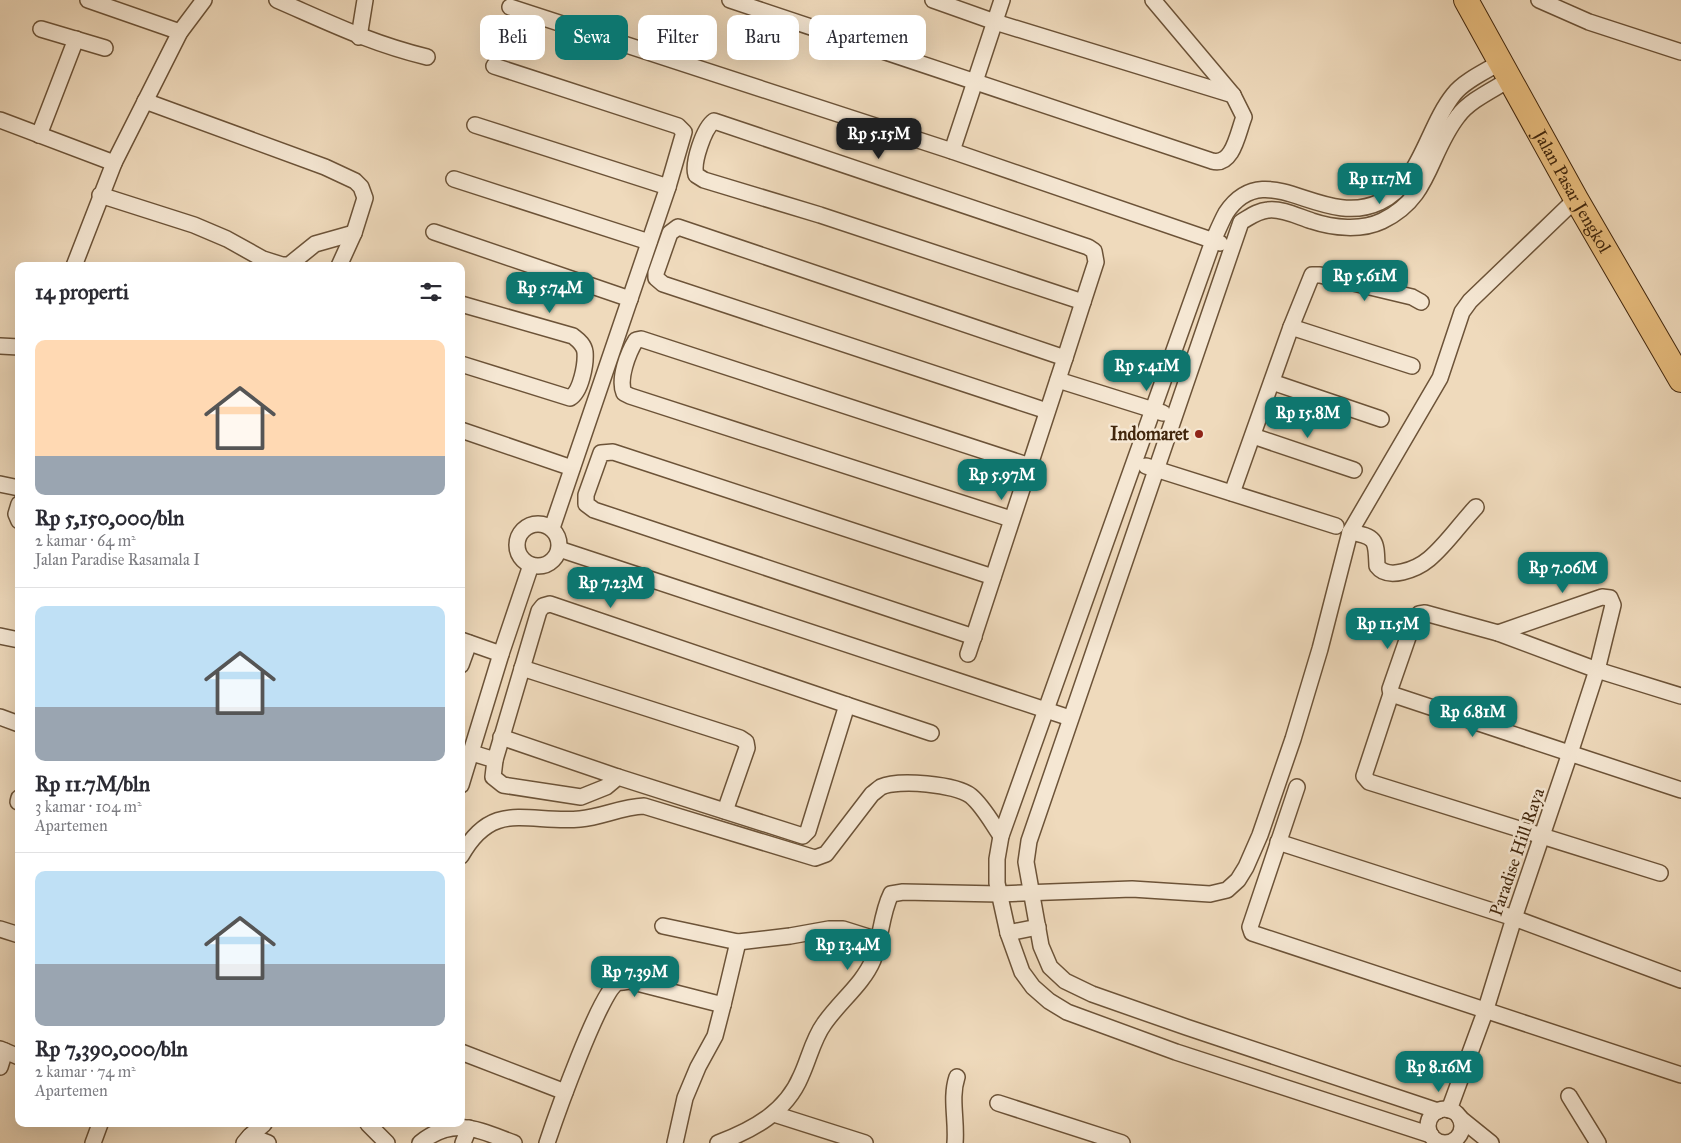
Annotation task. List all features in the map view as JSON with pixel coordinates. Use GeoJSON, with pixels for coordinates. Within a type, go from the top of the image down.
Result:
{"type":"FeatureCollection","features":[{"type":"Feature","properties":{"kind":"main road","name":"Jalan Pasar Jengkol"},"geometry":{"type":"LineString","coordinates":[[1466,0],[1576,199],[1681,380]]}},
{"type":"Feature","properties":{"kind":"street"},"geometry":{"type":"LineString","coordinates":[[88,0],[180,32]]}},
{"type":"Feature","properties":{"kind":"street"},"geometry":{"type":"LineString","coordinates":[[75,262],[114,163],[180,32],[204,0]]}},
{"type":"Feature","properties":{"kind":"street"},"geometry":{"type":"LineString","coordinates":[[277,0],[359,37],[387,47],[427,57]]}},
{"type":"Feature","properties":{"kind":"street"},"geometry":{"type":"LineString","coordinates":[[359,37],[364,0]]}},
{"type":"Feature","properties":{"kind":"street"},"geometry":{"type":"LineString","coordinates":[[730,0],[975,80],[1219,163],[1224,161],[1230,154],[1244,117],[1234,95],[1153,0]]}},
{"type":"Feature","properties":{"kind":"street"},"geometry":{"type":"LineString","coordinates":[[933,0],[995,22],[1234,95]]}},
{"type":"Feature","properties":{"kind":"street"},"geometry":{"type":"LineString","coordinates":[[952,151],[1002,0]]}},
{"type":"Feature","properties":{"kind":"street"},"geometry":{"type":"LineString","coordinates":[[1539,0],[1589,22],[1681,52]]}},
{"type":"Feature","properties":{"kind":"street"},"geometry":{"type":"LineString","coordinates":[[510,7],[952,151],[1231,246]]}},
{"type":"Feature","properties":{"kind":"street"},"geometry":{"type":"LineString","coordinates":[[41,29],[105,48]]}},
{"type":"Feature","properties":{"kind":"street"},"geometry":{"type":"LineString","coordinates":[[39,135],[76,39]]}},
{"type":"Feature","properties":{"kind":"street"},"geometry":{"type":"LineString","coordinates":[[494,66],[682,128],[684,132],[668,187],[552,528]]}},
{"type":"Feature","properties":{"kind":"street"},"geometry":{"type":"LineString","coordinates":[[1449,1113],[1461,1132],[1451,1142],[1440,1142],[1431,1135],[1176,1052],[1067,1012],[1049,1001],[1033,987],[1022,972],[1008,933],[999,894],[997,859],[1001,836],[1045,711],[1213,240],[1226,214],[1236,202],[1258,189],[1279,190],[1307,201],[1341,208],[1356,208],[1379,202],[1393,193],[1413,168],[1447,102],[1456,91],[1505,71]]}},
{"type":"Feature","properties":{"kind":"street"},"geometry":{"type":"LineString","coordinates":[[1491,1143],[1449,1113],[1186,1027],[1092,994],[1065,981],[1050,967],[1041,946],[1026,862],[1029,841],[1070,718],[1231,246],[1241,222],[1256,212],[1270,210],[1294,214],[1314,222],[1350,228],[1369,226],[1398,212],[1412,200],[1420,189],[1451,126],[1459,114],[1505,71]]}},
{"type":"Feature","properties":{"kind":"street"},"geometry":{"type":"LineString","coordinates":[[145,101],[326,167],[355,181],[361,187],[366,198],[341,262]]}},
{"type":"Feature","properties":{"kind":"street"},"geometry":{"type":"LineString","coordinates":[[0,120],[114,163]]}},
{"type":"Feature","properties":{"kind":"street"},"geometry":{"type":"LineString","coordinates":[[968,654],[1048,411],[1096,262],[1094,251],[1088,247],[719,122],[714,121],[707,128],[695,166],[696,175],[704,180],[820,215],[1083,302]]}},
{"type":"Feature","properties":{"kind":"street"},"geometry":{"type":"LineString","coordinates":[[476,124],[668,187]]}},
{"type":"Feature","properties":{"kind":"street"},"geometry":{"type":"LineString","coordinates":[[454,179],[649,242]]}},
{"type":"Feature","properties":{"kind":"street"},"geometry":{"type":"LineString","coordinates":[[100,195],[194,225],[272,262]]}},
{"type":"Feature","properties":{"kind":"street"},"geometry":{"type":"LineString","coordinates":[[718,1143],[756,1126],[774,1114],[800,1079],[823,1025],[868,970],[891,894],[904,892],[999,894],[1030,891],[1132,889],[1210,894],[1227,890],[1238,880],[1260,835],[1293,739],[1320,649],[1343,529],[1440,378],[1462,312],[1476,294],[1576,199]]}},
{"type":"Feature","properties":{"kind":"street"},"geometry":{"type":"LineString","coordinates":[[1048,411],[663,284],[656,278],[656,273],[670,233],[678,227],[1065,358]]}},
{"type":"Feature","properties":{"kind":"street"},"geometry":{"type":"LineString","coordinates":[[293,262],[315,244],[354,232]]}},
{"type":"Feature","properties":{"kind":"street"},"geometry":{"type":"LineString","coordinates":[[434,232],[630,299]]}},
{"type":"Feature","properties":{"kind":"street"},"geometry":{"type":"LineString","coordinates":[[1232,493],[1310,278],[1316,274],[1412,297],[1421,302]]}},
{"type":"Feature","properties":{"kind":"street"},"geometry":{"type":"LineString","coordinates":[[465,305],[573,336],[580,341],[585,350],[584,370],[576,392],[570,398],[465,365]]}},
{"type":"Feature","properties":{"kind":"street"},"geometry":{"type":"LineString","coordinates":[[1291,327],[1412,366]]}},
{"type":"Feature","properties":{"kind":"street"},"geometry":{"type":"LineString","coordinates":[[1012,519],[630,396],[624,393],[622,381],[632,346],[636,340],[641,339],[1030,466]]}},
{"type":"Feature","properties":{"kind":"street"},"geometry":{"type":"LineString","coordinates":[[0,346],[15,347]]}},
{"type":"Feature","properties":{"kind":"street"},"geometry":{"type":"LineString","coordinates":[[1058,380],[1174,416]]}},
{"type":"Feature","properties":{"kind":"street"},"geometry":{"type":"LineString","coordinates":[[1272,382],[1380,419]]}},
{"type":"Feature","properties":{"kind":"street"},"geometry":{"type":"LineString","coordinates":[[465,431],[572,468]]}},
{"type":"Feature","properties":{"kind":"street"},"geometry":{"type":"LineString","coordinates":[[1253,436],[1354,470]]}},
{"type":"Feature","properties":{"kind":"street"},"geometry":{"type":"LineString","coordinates":[[974,637],[594,510],[586,504],[586,495],[601,454],[609,451],[993,577]]}},
{"type":"Feature","properties":{"kind":"street"},"geometry":{"type":"LineString","coordinates":[[1135,463],[1366,535],[1373,540],[1378,548],[1377,566],[1387,574],[1396,574],[1428,560],[1476,507]]}},
{"type":"Feature","properties":{"kind":"street"},"geometry":{"type":"LineString","coordinates":[[0,484],[15,487]]}},
{"type":"Feature","properties":{"kind":"street"},"geometry":{"type":"LineString","coordinates":[[540,523],[552,528],[559,538],[560,549],[550,563],[538,566],[531,565],[520,556],[518,537],[527,527],[533,524],[540,523]]}},
{"type":"Feature","properties":{"kind":"street"},"geometry":{"type":"LineString","coordinates":[[560,549],[1070,718]]}},
{"type":"Feature","properties":{"kind":"street"},"geometry":{"type":"LineString","coordinates":[[465,773],[501,654],[531,565]]}},
{"type":"Feature","properties":{"kind":"street","name":"Paradise Hill Raya"},"geometry":{"type":"LineString","coordinates":[[1449,1113],[1485,1012],[1514,918],[1597,670],[1613,604],[1610,598],[1602,597],[1498,633]]}},
{"type":"Feature","properties":{"kind":"street"},"geometry":{"type":"LineString","coordinates":[[618,778],[595,793],[581,797],[503,785],[492,777],[501,737],[539,611],[543,606],[550,604],[931,734]]}},
{"type":"Feature","properties":{"kind":"street"},"geometry":{"type":"LineString","coordinates":[[1660,874],[1542,838],[1365,780],[1364,776],[1391,694],[1390,689],[1414,620],[1419,614],[1426,613],[1498,633],[1597,670],[1681,696]]}},
{"type":"Feature","properties":{"kind":"street"},"geometry":{"type":"LineString","coordinates":[[0,636],[15,639]]}},
{"type":"Feature","properties":{"kind":"street"},"geometry":{"type":"LineString","coordinates":[[465,641],[501,654]]}},
{"type":"Feature","properties":{"kind":"street"},"geometry":{"type":"LineString","coordinates":[[522,668],[740,738],[746,742],[747,748],[726,811]]}},
{"type":"Feature","properties":{"kind":"street"},"geometry":{"type":"LineString","coordinates":[[1391,694],[1681,790]]}},
{"type":"Feature","properties":{"kind":"street"},"geometry":{"type":"LineString","coordinates":[[501,737],[618,778],[800,836],[805,834],[846,705]]}},
{"type":"Feature","properties":{"kind":"street"},"geometry":{"type":"LineString","coordinates":[[0,717],[15,723]]}},
{"type":"Feature","properties":{"kind":"street"},"geometry":{"type":"LineString","coordinates":[[472,753],[495,760]]}},
{"type":"Feature","properties":{"kind":"street"},"geometry":{"type":"LineString","coordinates":[[465,850],[470,842],[486,828],[499,819],[509,816],[581,819],[631,806],[644,806],[815,858],[826,854],[872,794],[880,787],[888,785],[932,784],[958,790],[970,796],[979,805],[1001,836]]}},
{"type":"Feature","properties":{"kind":"street"},"geometry":{"type":"LineString","coordinates":[[1297,787],[1250,927],[1252,933],[1485,1012],[1681,1075]]}},
{"type":"Feature","properties":{"kind":"street"},"geometry":{"type":"LineString","coordinates":[[1278,842],[1514,918],[1681,980]]}},
{"type":"Feature","properties":{"kind":"street"},"geometry":{"type":"LineString","coordinates":[[663,926],[738,942],[829,929],[842,929],[878,940]]}},
{"type":"Feature","properties":{"kind":"street"},"geometry":{"type":"LineString","coordinates":[[1008,933],[1038,927]]}},
{"type":"Feature","properties":{"kind":"street"},"geometry":{"type":"LineString","coordinates":[[0,929],[15,934]]}},
{"type":"Feature","properties":{"kind":"street"},"geometry":{"type":"LineString","coordinates":[[676,1143],[685,1098],[698,1067],[715,1036],[738,942]]}},
{"type":"Feature","properties":{"kind":"street"},"geometry":{"type":"LineString","coordinates":[[547,1143],[565,1092],[609,991],[617,983],[629,981],[723,1005]]}},
{"type":"Feature","properties":{"kind":"street"},"geometry":{"type":"LineString","coordinates":[[1176,1052],[1186,1027]]}},
{"type":"Feature","properties":{"kind":"street"},"geometry":{"type":"LineString","coordinates":[[0,1067],[8,1053]]}},
{"type":"Feature","properties":{"kind":"street"},"geometry":{"type":"LineString","coordinates":[[465,1054],[565,1092]]}},
{"type":"Feature","properties":{"kind":"street"},"geometry":{"type":"LineString","coordinates":[[955,1143],[957,1124],[953,1091],[957,1076]]}},
{"type":"Feature","properties":{"kind":"street"},"geometry":{"type":"LineString","coordinates":[[1569,1096],[1598,1143]]}},
{"type":"Feature","properties":{"kind":"street"},"geometry":{"type":"LineString","coordinates":[[998,1103],[1115,1142]]}},
{"type":"Feature","properties":{"kind":"street"},"geometry":{"type":"LineString","coordinates":[[1431,1135],[1428,1124],[1430,1119],[1449,1113]]}},
{"type":"Feature","properties":{"kind":"street"},"geometry":{"type":"LineString","coordinates":[[774,1114],[865,1143]]}},
{"type":"Feature","properties":{"kind":"street"},"geometry":{"type":"LineString","coordinates":[[93,1143],[99,1127]]}},
{"type":"Feature","properties":{"kind":"street"},"geometry":{"type":"LineString","coordinates":[[247,1140],[261,1127]]}},
{"type":"Feature","properties":{"kind":"street"},"geometry":{"type":"LineString","coordinates":[[371,1127],[387,1143]]}},
{"type":"Feature","properties":{"kind":"street"},"geometry":{"type":"LineString","coordinates":[[420,1143],[434,1133],[447,1128],[469,1128],[514,1143]]}},
{"type":"Feature","properties":{"kind":"street"},"geometry":{"type":"LineString","coordinates":[[462,1143],[469,1128]]}},
{"type":"Feature","properties":{"kind":"street"},"geometry":{"type":"LineString","coordinates":[[247,1140],[268,1143]]}},
{"type":"Feature","properties":{"kind":"place","name":"Indomaret"},"geometry":{"type":"Point","coordinates":[1199,434]}}]}
